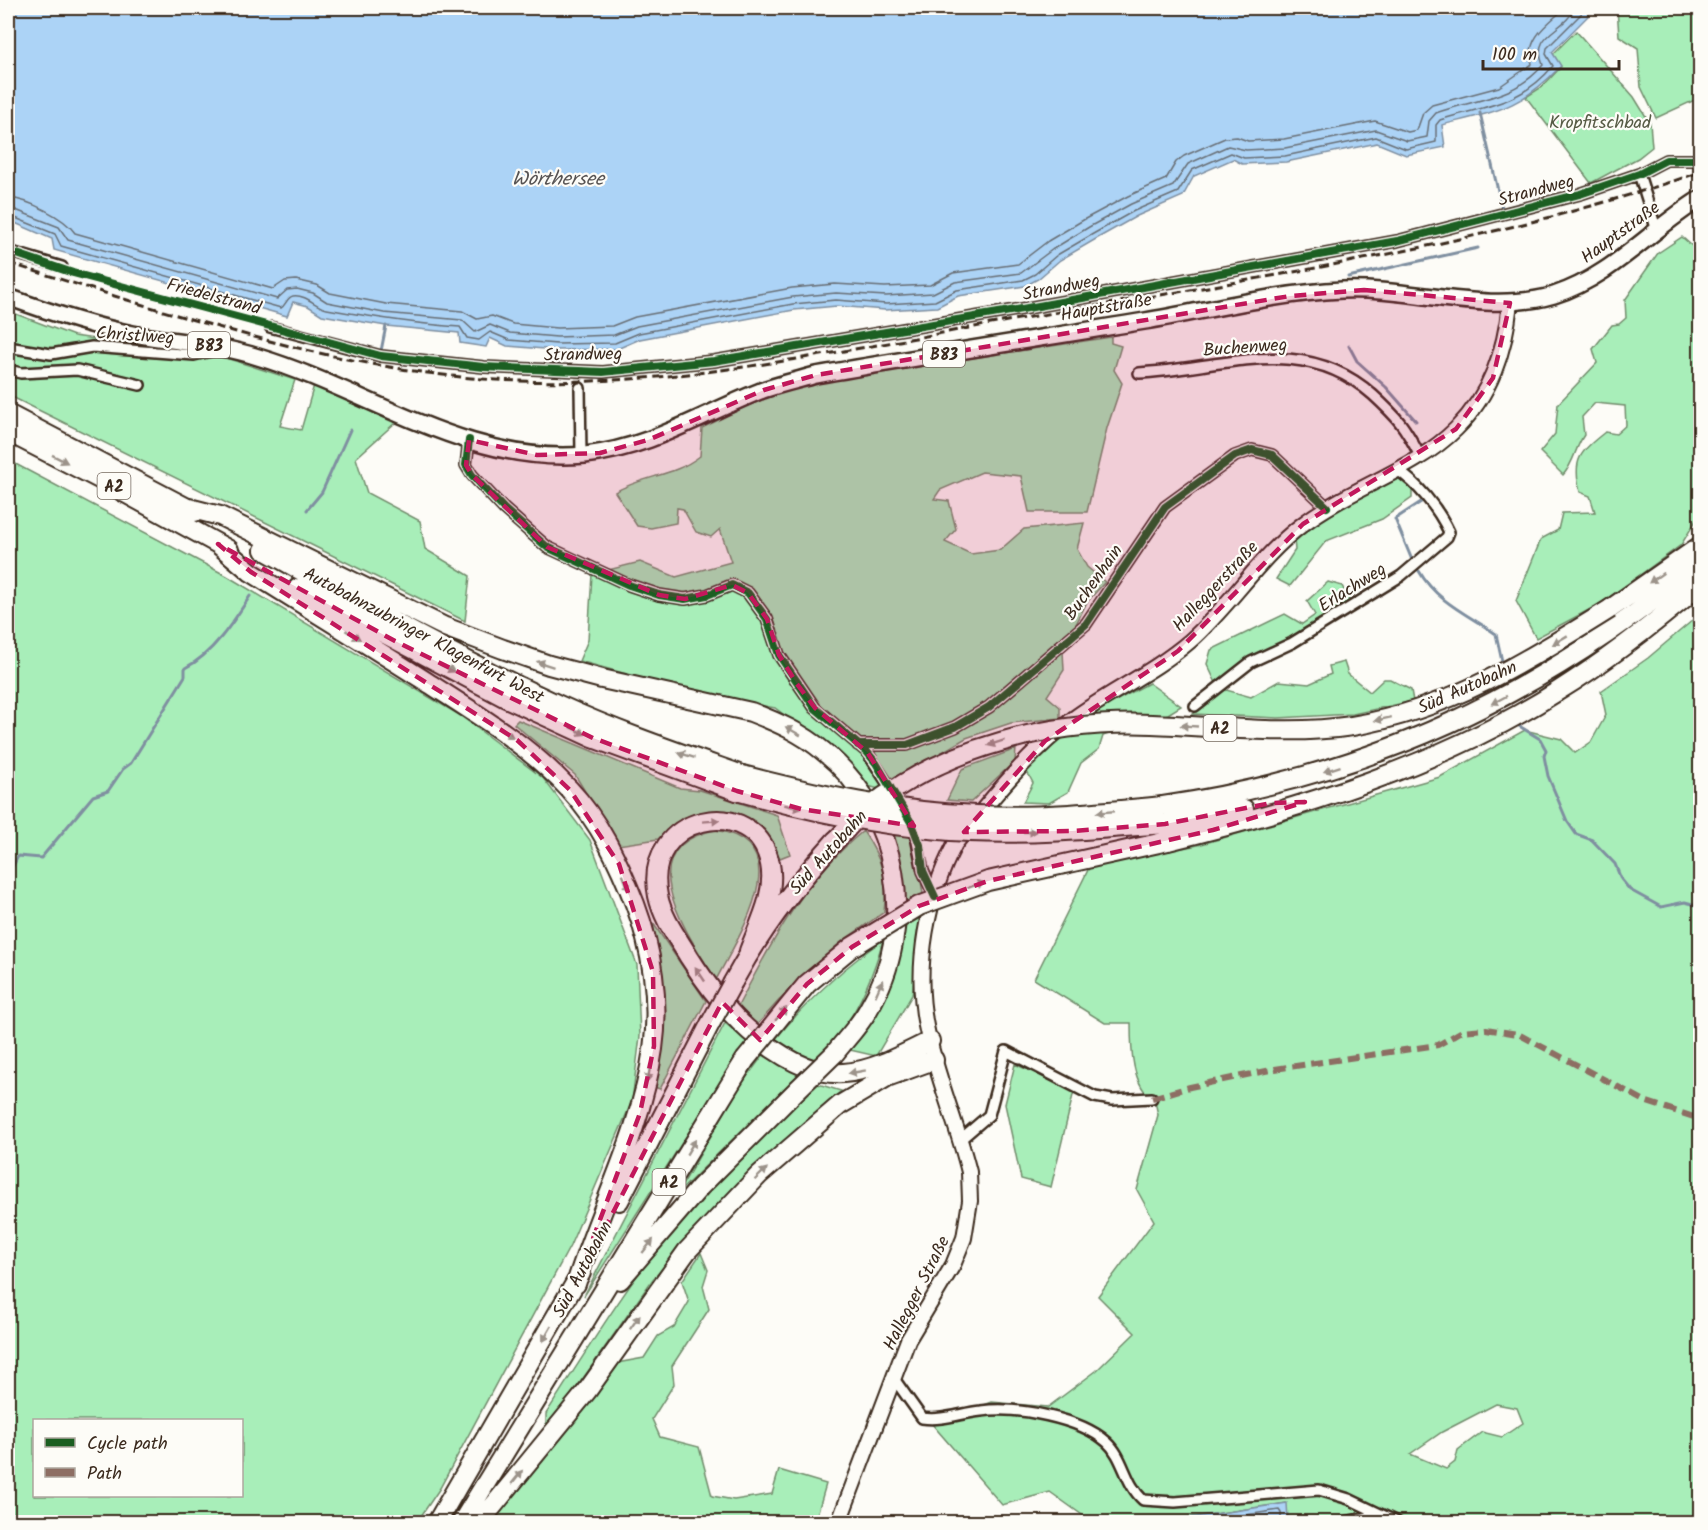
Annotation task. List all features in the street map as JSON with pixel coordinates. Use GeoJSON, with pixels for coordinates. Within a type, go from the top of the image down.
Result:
{"type":"FeatureCollection","features":[{"type":"Feature","properties":{"kind":"highway","name":"Autobahnzubringer Klagenfurt West"},"geometry":{"type":"LineString","coordinates":[[8,414],[185,507],[464,660],[559,705],[801,809],[869,821],[969,832],[1072,831],[1165,824],[1407,742],[1516,691],[1620,625],[1701,563]]}},
{"type":"Feature","properties":{"kind":"highway","name":"A2"},"geometry":{"type":"LineString","coordinates":[[8,432],[218,544],[251,572],[391,649]]}},
{"type":"Feature","properties":{"kind":"highway"},"geometry":{"type":"LineString","coordinates":[[185,507],[220,516],[455,631],[549,665],[751,712],[782,724],[823,750],[840,766],[874,811],[888,846],[896,886],[894,943],[880,987],[868,1011],[835,1053],[749,1135],[700,1187],[632,1268],[595,1305]]}},
{"type":"Feature","properties":{"kind":"highway","name":"Süd Autobahn"},"geometry":{"type":"LineString","coordinates":[[437,1522],[576,1284],[749,951],[802,877],[866,809],[920,775],[957,758],[1022,735],[1053,729],[1114,723],[1282,730],[1350,726],[1386,719],[1437,704],[1480,685],[1610,609],[1701,546]]}},
{"type":"Feature","properties":{"kind":"highway","name":"Süd Autobahn"},"geometry":{"type":"LineString","coordinates":[[462,1522],[745,1060],[807,984],[852,947],[919,906],[1017,873],[1165,824],[1305,802],[1441,751],[1480,734],[1557,693],[1631,641],[1701,585]]}},
{"type":"Feature","properties":{"kind":"highway","name":"Autobahnzubringer Klagenfurt West"},"geometry":{"type":"LineString","coordinates":[[391,649],[593,738],[739,783]]}},
{"type":"Feature","properties":{"kind":"highway"},"geometry":{"type":"LineString","coordinates":[[391,649],[457,701],[517,740],[570,790],[595,823],[620,864],[649,951],[653,972],[654,1046],[647,1083],[620,1171],[591,1236],[576,1284]]}},
{"type":"Feature","properties":{"kind":"highway"},"geometry":{"type":"LineString","coordinates":[[749,951],[769,898],[770,864],[764,848],[754,835],[733,822],[714,819],[698,822],[681,830],[665,849],[659,861],[658,894],[670,927],[699,972],[746,1028],[786,1059],[816,1072],[831,1074],[867,1070],[930,1041]]}},
{"type":"Feature","properties":{"kind":"highway"},"geometry":{"type":"LineString","coordinates":[[480,1522],[587,1391],[687,1251],[759,1175],[840,1105],[887,1077],[934,1060]]}},
{"type":"Feature","properties":{"kind":"main road","name":"Hauptstraße"},"geometry":{"type":"LineString","coordinates":[[469,440],[523,453],[581,455],[640,443],[764,390],[816,375],[1212,308],[1341,290],[1510,303],[1554,295],[1581,284],[1608,267],[1701,199]]}},
{"type":"Feature","properties":{"kind":"main road","name":"B83"},"geometry":{"type":"LineString","coordinates":[[8,297],[96,326],[225,348],[297,371],[469,440]]}},
{"type":"Feature","properties":{"kind":"main road","name":"Halleggerstraße"},"geometry":{"type":"LineString","coordinates":[[935,897],[955,843],[1045,741],[1076,717],[1178,651],[1210,622],[1282,541],[1327,507],[1419,456],[1456,429],[1485,393],[1499,361],[1510,303]]}},
{"type":"Feature","properties":{"kind":"main road","name":"Hallegger Straße"},"geometry":{"type":"LineString","coordinates":[[839,1522],[913,1330],[953,1265],[964,1238],[971,1186],[961,1139],[934,1060],[924,1009],[922,967],[927,927],[935,897]]}},
{"type":"Feature","properties":{"kind":"street","name":"Strandweg"},"geometry":{"type":"LineString","coordinates":[[415,360],[484,367],[603,372],[714,361],[1022,309],[1397,241],[1559,200],[1639,174],[1666,160],[1701,160]]}},
{"type":"Feature","properties":{"kind":"street"},"geometry":{"type":"LineString","coordinates":[[1639,174],[1656,231]]}},
{"type":"Feature","properties":{"kind":"street"},"geometry":{"type":"LineString","coordinates":[[8,251],[62,267]]}},
{"type":"Feature","properties":{"kind":"street","name":"Friedelstrand"},"geometry":{"type":"LineString","coordinates":[[270,327],[381,356],[415,360]]}},
{"type":"Feature","properties":{"kind":"street","name":"Christlweg"},"geometry":{"type":"LineString","coordinates":[[8,347],[51,354],[92,347],[194,355],[225,348]]}},
{"type":"Feature","properties":{"kind":"street","name":"Buchenweg"},"geometry":{"type":"LineString","coordinates":[[1139,373],[1267,358],[1289,358],[1334,368],[1361,385],[1400,420],[1419,456]]}},
{"type":"Feature","properties":{"kind":"street"},"geometry":{"type":"LineString","coordinates":[[8,370],[21,374],[77,370],[140,385]]}},
{"type":"Feature","properties":{"kind":"street"},"geometry":{"type":"LineString","coordinates":[[580,388],[581,455]]}},
{"type":"Feature","properties":{"kind":"street"},"geometry":{"type":"LineString","coordinates":[[469,440],[466,465],[472,475],[504,509],[547,546],[629,585],[659,595],[685,599],[707,595],[732,585],[748,593],[767,619],[779,654],[815,708],[876,763],[912,824],[920,845],[923,871],[935,897]]}},
{"type":"Feature","properties":{"kind":"street","name":"Buchenhain"},"geometry":{"type":"LineString","coordinates":[[858,745],[907,745],[955,727],[989,707],[1086,624],[1165,507],[1235,456],[1252,450],[1272,455],[1327,507]]}},
{"type":"Feature","properties":{"kind":"street","name":"Erlachweg"},"geometry":{"type":"LineString","coordinates":[[1196,706],[1251,662],[1292,643],[1401,576],[1447,537],[1446,526],[1429,502],[1407,476],[1396,469]]}},
{"type":"Feature","properties":{"kind":"street"},"geometry":{"type":"LineString","coordinates":[[961,1139],[989,1115],[1006,1051],[1095,1097],[1112,1100],[1152,1098]]}},
{"type":"Feature","properties":{"kind":"street"},"geometry":{"type":"LineString","coordinates":[[895,1380],[922,1418],[933,1420],[980,1411],[1004,1410],[1036,1413],[1078,1426],[1099,1436],[1116,1452],[1127,1481],[1143,1500],[1175,1502],[1312,1490],[1348,1499],[1397,1522]]}},
{"type":"Feature","properties":{"kind":"street"},"geometry":{"type":"LineString","coordinates":[[1345,1522],[1378,1515]]}},
{"type":"Feature","properties":{"kind":"highlighted area"},"geometry":{"type":"Polygon","coordinates":[[[1364,290],[1510,303],[1493,378],[1456,429],[1303,524],[1178,651],[1045,741],[964,832],[1072,831],[1165,824],[1271,803],[1305,802],[1213,830],[988,881],[919,906],[852,947],[807,984],[760,1040],[722,1002],[576,1284],[640,1113],[654,1046],[653,972],[619,864],[570,790],[517,740],[251,572],[218,544],[395,641],[593,738],[737,791],[801,809],[914,826],[867,752],[815,708],[797,684],[779,655],[767,619],[748,593],[732,585],[685,599],[659,595],[547,547],[472,475],[466,465],[469,440],[537,455],[600,453],[648,440],[764,390],[816,375],[1290,296],[1364,290]]]}},
{"type":"Feature","properties":{"kind":"green space"},"geometry":{"type":"Polygon","coordinates":[[[1617,8],[1700,8],[1700,94],[1695,100],[1656,118],[1641,87],[1638,48],[1619,36],[1617,8]]]}},
{"type":"Feature","properties":{"kind":"green space","name":"Kropfitschbad"},"geometry":{"type":"Polygon","coordinates":[[[1576,31],[1634,97],[1650,123],[1652,147],[1638,158],[1591,183],[1526,97],[1542,87],[1561,67],[1553,54],[1576,31]]]}},
{"type":"Feature","properties":{"kind":"green space"},"geometry":{"type":"Polygon","coordinates":[[[1682,237],[1700,253],[1700,514],[1681,545],[1600,604],[1536,638],[1516,601],[1541,539],[1558,530],[1562,513],[1595,512],[1590,496],[1580,492],[1578,464],[1589,445],[1605,432],[1616,434],[1626,425],[1625,406],[1595,403],[1582,417],[1584,435],[1570,466],[1563,475],[1540,452],[1555,434],[1558,404],[1597,363],[1593,349],[1612,325],[1619,324],[1626,318],[1625,300],[1658,253],[1682,237]]]}},
{"type":"Feature","properties":{"kind":"green space"},"geometry":{"type":"Polygon","coordinates":[[[8,311],[74,336],[226,358],[295,380],[280,426],[301,430],[314,385],[395,423],[356,458],[367,493],[420,521],[425,549],[470,576],[465,621],[8,395],[8,311]]]}},
{"type":"Feature","properties":{"kind":"green space"},"geometry":{"type":"Polygon","coordinates":[[[1111,337],[1111,343],[1121,346],[1114,370],[1122,383],[1107,428],[1087,512],[1029,512],[1021,476],[982,472],[940,490],[934,499],[949,501],[956,529],[945,542],[971,554],[1000,550],[1024,529],[1084,523],[1077,549],[1087,567],[1105,582],[1087,602],[1063,651],[1064,670],[1047,696],[1060,707],[1060,718],[1011,723],[966,738],[879,789],[864,785],[848,763],[775,708],[704,695],[579,661],[588,640],[592,574],[640,562],[676,577],[731,562],[720,529],[711,537],[696,532],[683,509],[677,508],[676,523],[651,528],[637,526],[615,492],[679,468],[700,456],[702,428],[761,399],[821,381],[1111,337]]]}},
{"type":"Feature","properties":{"kind":"green space"},"geometry":{"type":"Polygon","coordinates":[[[8,460],[227,576],[461,716],[543,778],[590,840],[637,965],[640,1036],[632,1101],[570,1246],[440,1488],[417,1522],[8,1522],[8,460]]]}},
{"type":"Feature","properties":{"kind":"green space"},"geometry":{"type":"Polygon","coordinates":[[[1399,479],[1412,488],[1412,498],[1382,519],[1326,541],[1290,586],[1276,579],[1295,550],[1294,539],[1304,530],[1358,493],[1386,481],[1399,479]]]}},
{"type":"Feature","properties":{"kind":"green space"},"geometry":{"type":"Polygon","coordinates":[[[1328,582],[1342,586],[1350,602],[1217,685],[1207,664],[1211,650],[1285,614],[1302,624],[1315,615],[1307,601],[1328,582]]]}},
{"type":"Feature","properties":{"kind":"green space"},"geometry":{"type":"Polygon","coordinates":[[[1700,614],[1700,1522],[1282,1522],[1288,1519],[1286,1503],[1161,1522],[1092,1522],[1050,1492],[1002,1505],[932,1424],[992,1402],[1048,1407],[1096,1371],[1135,1333],[1098,1296],[1154,1221],[1137,1190],[1158,1115],[1155,1101],[1141,1086],[1134,1066],[1131,1023],[1105,1023],[1034,979],[1090,866],[1198,845],[1440,777],[1525,730],[1561,739],[1575,753],[1591,742],[1606,715],[1601,691],[1648,658],[1700,614]],[[1496,1404],[1442,1432],[1410,1454],[1446,1469],[1455,1462],[1458,1450],[1482,1432],[1502,1437],[1523,1423],[1517,1408],[1496,1404]]]}},
{"type":"Feature","properties":{"kind":"green space"},"geometry":{"type":"Polygon","coordinates":[[[1344,662],[1348,674],[1370,692],[1384,679],[1390,679],[1411,690],[1413,701],[1353,714],[1278,718],[1193,714],[1223,689],[1251,697],[1279,681],[1309,684],[1331,674],[1329,666],[1344,662]]]}},
{"type":"Feature","properties":{"kind":"green space"},"geometry":{"type":"Polygon","coordinates":[[[1149,683],[1181,706],[1168,714],[1103,736],[1099,749],[1081,763],[1068,792],[1049,803],[1023,802],[1033,783],[1025,768],[1089,715],[1149,683]]]}},
{"type":"Feature","properties":{"kind":"green space"},"geometry":{"type":"Polygon","coordinates":[[[518,720],[680,788],[700,790],[777,815],[790,854],[780,858],[760,825],[714,811],[682,818],[658,839],[618,845],[575,775],[514,724],[518,720]]]}},
{"type":"Feature","properties":{"kind":"green space"},"geometry":{"type":"Polygon","coordinates":[[[1016,749],[1015,761],[971,802],[947,800],[962,769],[1016,749]]]}},
{"type":"Feature","properties":{"kind":"green space"},"geometry":{"type":"Polygon","coordinates":[[[715,830],[741,838],[755,853],[759,872],[756,894],[748,917],[716,980],[680,918],[672,895],[669,874],[673,855],[688,840],[715,830]]]}},
{"type":"Feature","properties":{"kind":"green space"},"geometry":{"type":"Polygon","coordinates":[[[863,831],[882,869],[885,889],[884,912],[841,942],[800,977],[757,1025],[738,1006],[764,957],[807,890],[842,850],[863,831]]]}},
{"type":"Feature","properties":{"kind":"green space"},"geometry":{"type":"Polygon","coordinates":[[[890,835],[914,837],[923,894],[902,904],[890,835]]]}},
{"type":"Feature","properties":{"kind":"green space"},"geometry":{"type":"Polygon","coordinates":[[[922,917],[912,995],[876,1056],[850,1050],[884,999],[903,927],[922,917]]]}},
{"type":"Feature","properties":{"kind":"green space"},"geometry":{"type":"Polygon","coordinates":[[[653,923],[706,1001],[660,1089],[654,1087],[660,970],[653,923]]]}},
{"type":"Feature","properties":{"kind":"green space"},"geometry":{"type":"Polygon","coordinates":[[[883,940],[858,1005],[827,1048],[814,1060],[794,1056],[773,1042],[825,987],[883,940]]]}},
{"type":"Feature","properties":{"kind":"green space"},"geometry":{"type":"Polygon","coordinates":[[[725,1023],[747,1041],[584,1296],[725,1023]]]}},
{"type":"Feature","properties":{"kind":"green space"},"geometry":{"type":"Polygon","coordinates":[[[764,1054],[799,1074],[677,1194],[740,1086],[764,1054]]]}},
{"type":"Feature","properties":{"kind":"green space"},"geometry":{"type":"Polygon","coordinates":[[[1015,1064],[1074,1091],[1051,1187],[1021,1179],[1005,1104],[1015,1064]]]}},
{"type":"Feature","properties":{"kind":"green space"},"geometry":{"type":"Polygon","coordinates":[[[818,1084],[841,1091],[755,1166],[653,1279],[553,1421],[546,1424],[546,1414],[592,1342],[640,1271],[675,1225],[726,1169],[818,1084]]]}},
{"type":"Feature","properties":{"kind":"green space"},"geometry":{"type":"Polygon","coordinates":[[[701,1253],[708,1270],[703,1286],[709,1309],[672,1366],[674,1384],[652,1419],[660,1437],[699,1447],[712,1496],[734,1500],[772,1494],[779,1470],[826,1484],[815,1522],[492,1522],[617,1363],[644,1358],[658,1336],[674,1327],[689,1302],[682,1281],[701,1253]]]}},
{"type":"Feature","properties":{"kind":"water","name":"Wörthersee"},"geometry":{"type":"Polygon","coordinates":[[[8,8],[1589,8],[1588,16],[1552,52],[1561,66],[1520,100],[1493,112],[1442,125],[1445,147],[1406,155],[1377,143],[1286,162],[1242,164],[1233,159],[1194,176],[1183,196],[1137,216],[1096,239],[1060,260],[1038,279],[1025,286],[958,296],[937,307],[885,310],[837,306],[794,310],[640,339],[617,349],[557,350],[507,346],[490,338],[486,347],[460,343],[459,333],[386,326],[322,315],[308,306],[293,302],[287,316],[54,250],[52,239],[8,220],[8,8]]]}},
{"type":"Feature","properties":{"kind":"water"},"geometry":{"type":"Polygon","coordinates":[[[1287,1503],[1288,1520],[1282,1522],[1161,1522],[1287,1503]]]}},
{"type":"Feature","properties":{"kind":"waterway"},"geometry":{"type":"LineString","coordinates":[[1480,113],[1502,208]]}},
{"type":"Feature","properties":{"kind":"waterway"},"geometry":{"type":"LineString","coordinates":[[1348,277],[1478,248]]}},
{"type":"Feature","properties":{"kind":"waterway"},"geometry":{"type":"LineString","coordinates":[[381,351],[386,326]]}},
{"type":"Feature","properties":{"kind":"waterway"},"geometry":{"type":"LineString","coordinates":[[1349,346],[1357,361],[1386,387],[1416,421]]}},
{"type":"Feature","properties":{"kind":"waterway"},"geometry":{"type":"LineString","coordinates":[[307,510],[322,492],[350,430]]}},
{"type":"Feature","properties":{"kind":"waterway"},"geometry":{"type":"LineString","coordinates":[[1412,560],[1395,519],[1421,502]]}},
{"type":"Feature","properties":{"kind":"waterway"},"geometry":{"type":"LineString","coordinates":[[1419,571],[1426,582],[1444,599],[1496,634],[1503,666]]}},
{"type":"Feature","properties":{"kind":"waterway"},"geometry":{"type":"LineString","coordinates":[[8,876],[18,856],[41,858],[93,796],[108,791],[123,769],[131,763],[185,676],[185,668],[213,646],[250,596]]}},
{"type":"Feature","properties":{"kind":"waterway"},"geometry":{"type":"LineString","coordinates":[[1516,724],[1540,739],[1546,750],[1544,756],[1548,776],[1567,821],[1576,834],[1592,840],[1615,864],[1621,879],[1630,890],[1661,907],[1685,902],[1700,906]]}},
{"type":"Feature","properties":{"kind":"tunnel"},"geometry":{"type":"LineString","coordinates":[[579,371],[580,388]]}},
{"type":"Feature","properties":{"kind":"railway"},"geometry":{"type":"LineString","coordinates":[[8,263],[179,316],[294,347],[353,360],[412,371],[471,378],[541,382],[611,380],[682,375],[822,355],[1368,258],[1536,221],[1700,172]]}},
{"type":"Feature","properties":{"kind":"marked path"},"geometry":{"type":"LineString","coordinates":[[1152,1098],[1190,1087],[1275,1069],[1438,1045],[1462,1031],[1486,1029],[1518,1034],[1647,1102],[1700,1119]]}},
{"type":"Feature","properties":{"kind":"cycle path"},"geometry":{"type":"LineString","coordinates":[[8,251],[73,273],[381,356],[484,367],[603,372],[714,361],[1022,309],[1397,241],[1580,194],[1639,174],[1666,160],[1700,160]]}},
{"type":"Feature","properties":{"kind":"cycle path"},"geometry":{"type":"LineString","coordinates":[[469,440],[466,465],[472,475],[504,509],[547,547],[629,585],[659,595],[685,599],[707,595],[732,585],[748,593],[767,619],[779,655],[815,708],[867,752],[876,763],[912,824],[920,845],[923,871],[935,897]]}},
{"type":"Feature","properties":{"kind":"cycle path"},"geometry":{"type":"LineString","coordinates":[[858,745],[907,745],[955,727],[989,707],[1086,624],[1165,507],[1235,456],[1252,450],[1272,455],[1327,507]]}}]}
